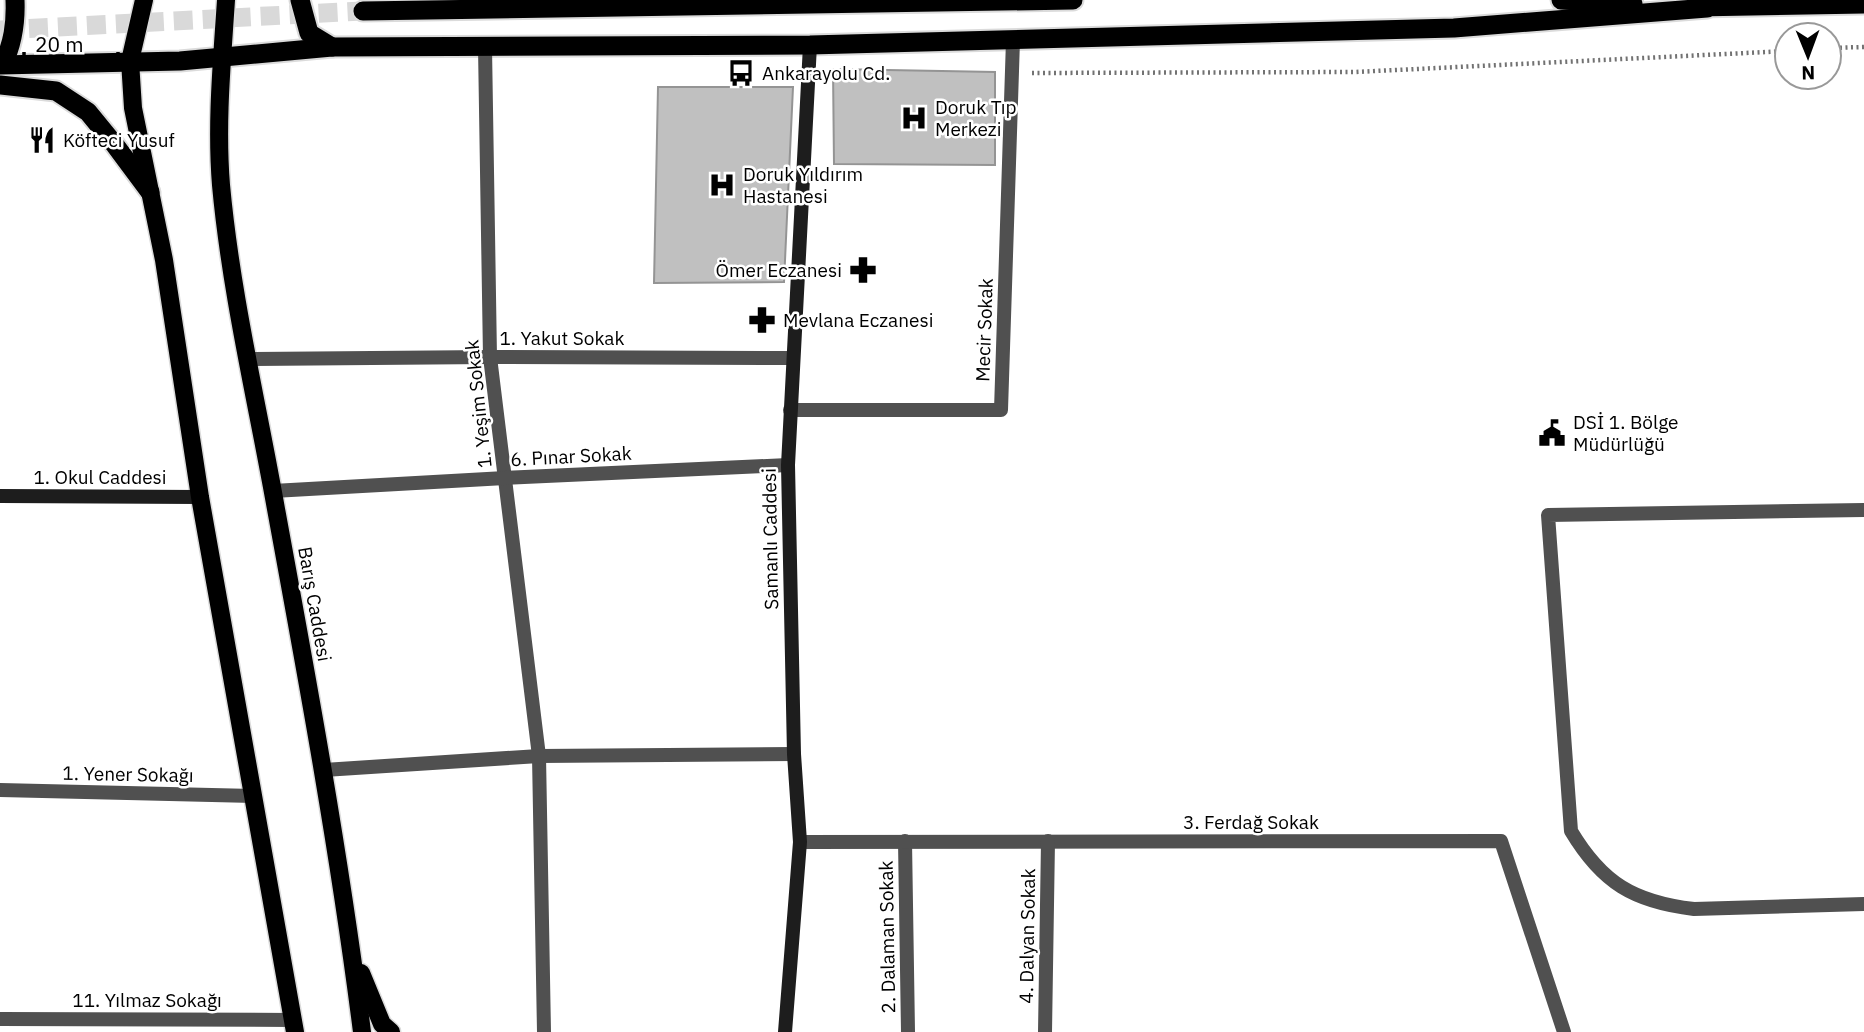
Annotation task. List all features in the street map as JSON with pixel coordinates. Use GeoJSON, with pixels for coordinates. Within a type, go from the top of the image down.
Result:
{"type":"FeatureCollection","features":[{"type":"Feature","properties":{"kind":"highway"},"geometry":{"type":"LineString","coordinates":[[1,64],[11,47],[15,0]]}},
{"type":"Feature","properties":{"kind":"highway"},"geometry":{"type":"LineString","coordinates":[[300,0],[309,33],[332,47]]}},
{"type":"Feature","properties":{"kind":"highway"},"geometry":{"type":"LineString","coordinates":[[363,11],[1073,0]]}},
{"type":"Feature","properties":{"kind":"highway"},"geometry":{"type":"LineString","coordinates":[[1561,0],[1707,8]]}},
{"type":"Feature","properties":{"kind":"highway"},"geometry":{"type":"LineString","coordinates":[[1,64],[180,61],[332,47],[810,46],[1454,28],[1707,8],[1864,4]]}},
{"type":"Feature","properties":{"kind":"highway"},"geometry":{"type":"LineString","coordinates":[[0,85],[56,91],[88,113],[116,145],[150,192]]}},
{"type":"Feature","properties":{"kind":"main road"},"geometry":{"type":"LineString","coordinates":[[144,0],[131,61],[133,108],[164,260],[200,497],[295,1026]]}},
{"type":"Feature","properties":{"kind":"main road","name":"Barış Caddesi"},"geometry":{"type":"LineString","coordinates":[[226,0],[219,138],[221,186],[233,275],[324,770],[362,1032]]}},
{"type":"Feature","properties":{"kind":"main road","name":"Samanlı Caddesi"},"geometry":{"type":"LineString","coordinates":[[785,1032],[800,842],[794,754],[788,466],[810,46]]}},
{"type":"Feature","properties":{"kind":"main road","name":"1. Okul Caddesi"},"geometry":{"type":"LineString","coordinates":[[0,496],[200,497]]}},
{"type":"Feature","properties":{"kind":"main road"},"geometry":{"type":"LineString","coordinates":[[352,950],[382,1024],[391,1032]]}},
{"type":"Feature","properties":{"kind":"street","name":"Mecir Sokak"},"geometry":{"type":"LineString","coordinates":[[790,410],[1001,410],[1013,40]]}},
{"type":"Feature","properties":{"kind":"street","name":"1. Yeşim Sokak"},"geometry":{"type":"LineString","coordinates":[[485,47],[490,357],[540,755],[544,1032]]}},
{"type":"Feature","properties":{"kind":"street","name":"1. Yakut Sokak"},"geometry":{"type":"LineString","coordinates":[[248,359],[792,358]]}},
{"type":"Feature","properties":{"kind":"street","name":"6. Pınar Sokak"},"geometry":{"type":"LineString","coordinates":[[273,491],[788,466]]}},
{"type":"Feature","properties":{"kind":"street"},"geometry":{"type":"LineString","coordinates":[[1864,509],[1548,515],[1571,831],[1594,864],[1625,889],[1647,900],[1670,906],[1694,909],[1864,904]]}},
{"type":"Feature","properties":{"kind":"street"},"geometry":{"type":"LineString","coordinates":[[324,770],[540,755],[794,754]]}},
{"type":"Feature","properties":{"kind":"street","name":"1. Yener Sokağı"},"geometry":{"type":"LineString","coordinates":[[0,790],[254,796]]}},
{"type":"Feature","properties":{"kind":"street","name":"2. Dalaman Sokak"},"geometry":{"type":"LineString","coordinates":[[905,841],[908,1032]]}},
{"type":"Feature","properties":{"kind":"street","name":"4. Dalyan Sokak"},"geometry":{"type":"LineString","coordinates":[[1045,1032],[1048,841]]}},
{"type":"Feature","properties":{"kind":"street","name":"3. Ferdağ Sokak"},"geometry":{"type":"LineString","coordinates":[[800,842],[1501,841],[1564,1032]]}},
{"type":"Feature","properties":{"kind":"street","name":"11. Yılmaz Sokağı"},"geometry":{"type":"LineString","coordinates":[[0,1019],[295,1026]]}},
{"type":"Feature","properties":{"kind":"path"},"geometry":{"type":"LineString","coordinates":[[1843,48],[1864,47]]}},
{"type":"Feature","properties":{"kind":"path"},"geometry":{"type":"LineString","coordinates":[[1012,73],[1355,72],[1773,52]]}},
{"type":"Feature","properties":{"kind":"building","name":"Doruk Tıp Merkezi"},"geometry":{"type":"Polygon","coordinates":[[[833,69],[995,72],[995,165],[834,164],[833,69]]]}},
{"type":"Feature","properties":{"kind":"building","name":"Doruk Yıldırım Hastanesi"},"geometry":{"type":"Polygon","coordinates":[[[658,87],[793,87],[784,282],[654,283],[658,87]]]}},
{"type":"Feature","properties":{"kind":"tunnel"},"geometry":{"type":"LineString","coordinates":[[0,30],[363,11]]}},
{"type":"Feature","properties":{"kind":"place","name":"Ankarayolu Cd."},"geometry":{"type":"Point","coordinates":[741,73]}},
{"type":"Feature","properties":{"kind":"place","name":"Doruk Tıp Merkezi"},"geometry":{"type":"Point","coordinates":[914,118]}},
{"type":"Feature","properties":{"kind":"place","name":"Köfteci Yusuf"},"geometry":{"type":"Point","coordinates":[42,140]}},
{"type":"Feature","properties":{"kind":"place","name":"Doruk Yıldırım Hastanesi"},"geometry":{"type":"Point","coordinates":[722,185]}},
{"type":"Feature","properties":{"kind":"place","name":"Ömer Eczanesi"},"geometry":{"type":"Point","coordinates":[863,270]}},
{"type":"Feature","properties":{"kind":"place","name":"Mevlana Eczanesi"},"geometry":{"type":"Point","coordinates":[762,320]}},
{"type":"Feature","properties":{"kind":"place","name":"DSİ 1. Bölge Müdürlüğü"},"geometry":{"type":"Point","coordinates":[1552,433]}}]}
